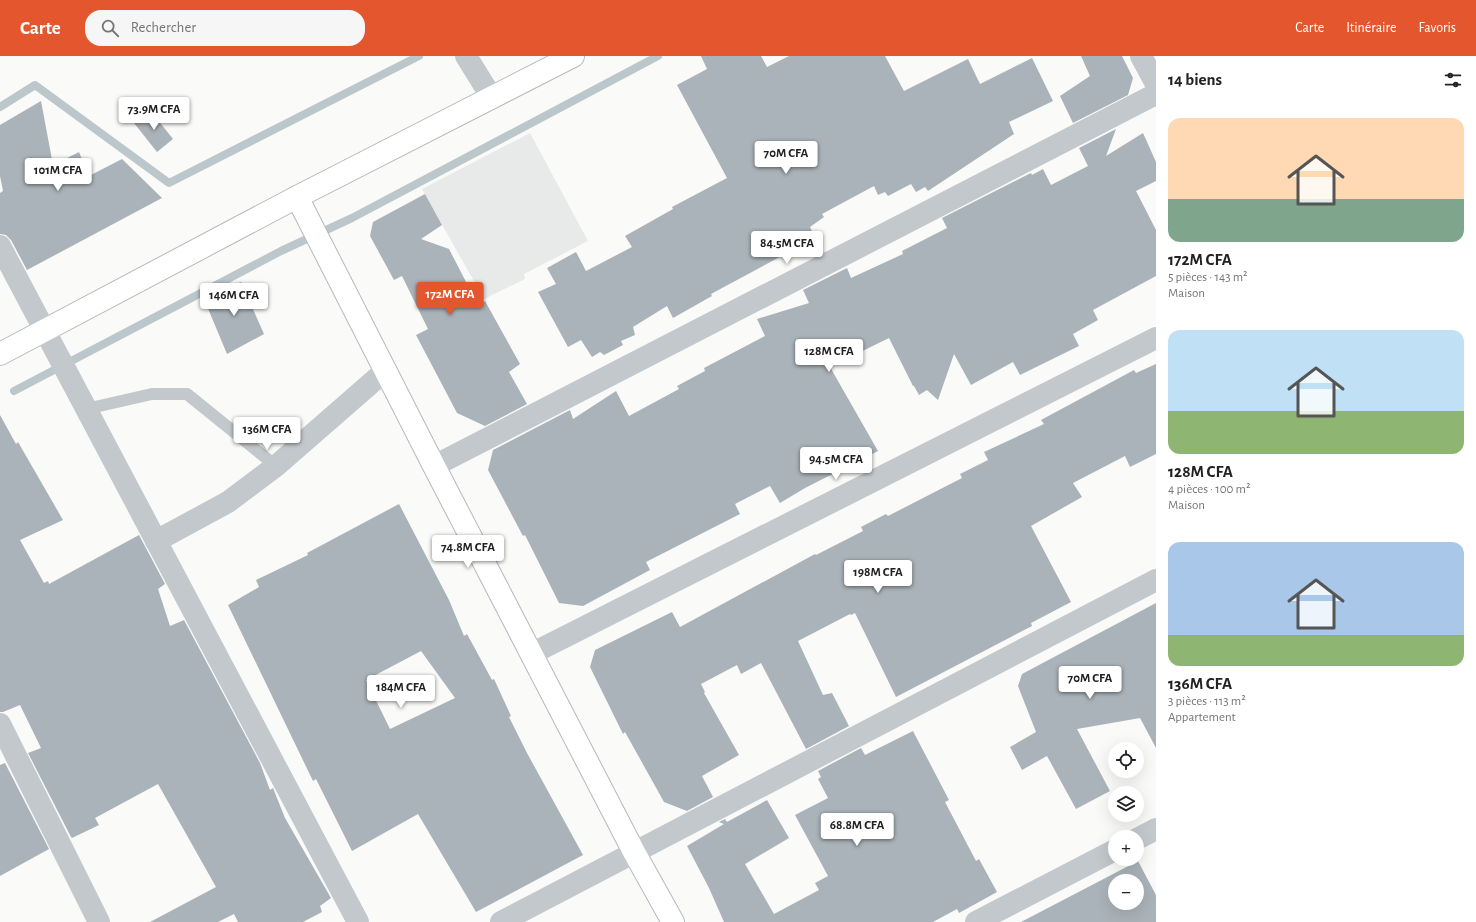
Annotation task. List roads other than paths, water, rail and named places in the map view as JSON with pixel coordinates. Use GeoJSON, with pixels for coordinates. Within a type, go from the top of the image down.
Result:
{"type":"FeatureCollection","features":[{"type":"Feature","properties":{"kind":"street"},"geometry":{"type":"LineString","coordinates":[[466,56],[492,98]]}},
{"type":"Feature","properties":{"kind":"street"},"geometry":{"type":"LineString","coordinates":[[0,354],[297,197],[573,56]]}},
{"type":"Feature","properties":{"kind":"street"},"geometry":{"type":"LineString","coordinates":[[1141,56],[1156,84]]}},
{"type":"Feature","properties":{"kind":"street"},"geometry":{"type":"LineString","coordinates":[[434,466],[1156,94]]}},
{"type":"Feature","properties":{"kind":"street"},"geometry":{"type":"LineString","coordinates":[[297,197],[385,371],[634,852],[673,922]]}},
{"type":"Feature","properties":{"kind":"street"},"geometry":{"type":"LineString","coordinates":[[0,246],[358,922]]}},
{"type":"Feature","properties":{"kind":"street"},"geometry":{"type":"LineString","coordinates":[[532,654],[1156,338]]}},
{"type":"Feature","properties":{"kind":"street"},"geometry":{"type":"LineString","coordinates":[[156,541],[228,502],[276,466],[385,371]]}},
{"type":"Feature","properties":{"kind":"street"},"geometry":{"type":"LineString","coordinates":[[501,922],[1156,580]]}},
{"type":"Feature","properties":{"kind":"street"},"geometry":{"type":"LineString","coordinates":[[0,724],[99,922]]}},
{"type":"Feature","properties":{"kind":"street"},"geometry":{"type":"LineString","coordinates":[[1144,835],[1156,829]]}},
{"type":"Feature","properties":{"kind":"street"},"geometry":{"type":"LineString","coordinates":[[976,922],[1108,854]]}},
{"type":"Feature","properties":{"kind":"lane"},"geometry":{"type":"LineString","coordinates":[[86,409],[152,394],[186,394],[276,466]]}},
{"type":"Feature","properties":{"kind":"waterway"},"geometry":{"type":"LineString","coordinates":[[0,107],[35,85],[169,183],[419,56]]}},
{"type":"Feature","properties":{"kind":"waterway"},"geometry":{"type":"LineString","coordinates":[[14,391],[281,251],[352,218],[658,56]]}}]}
